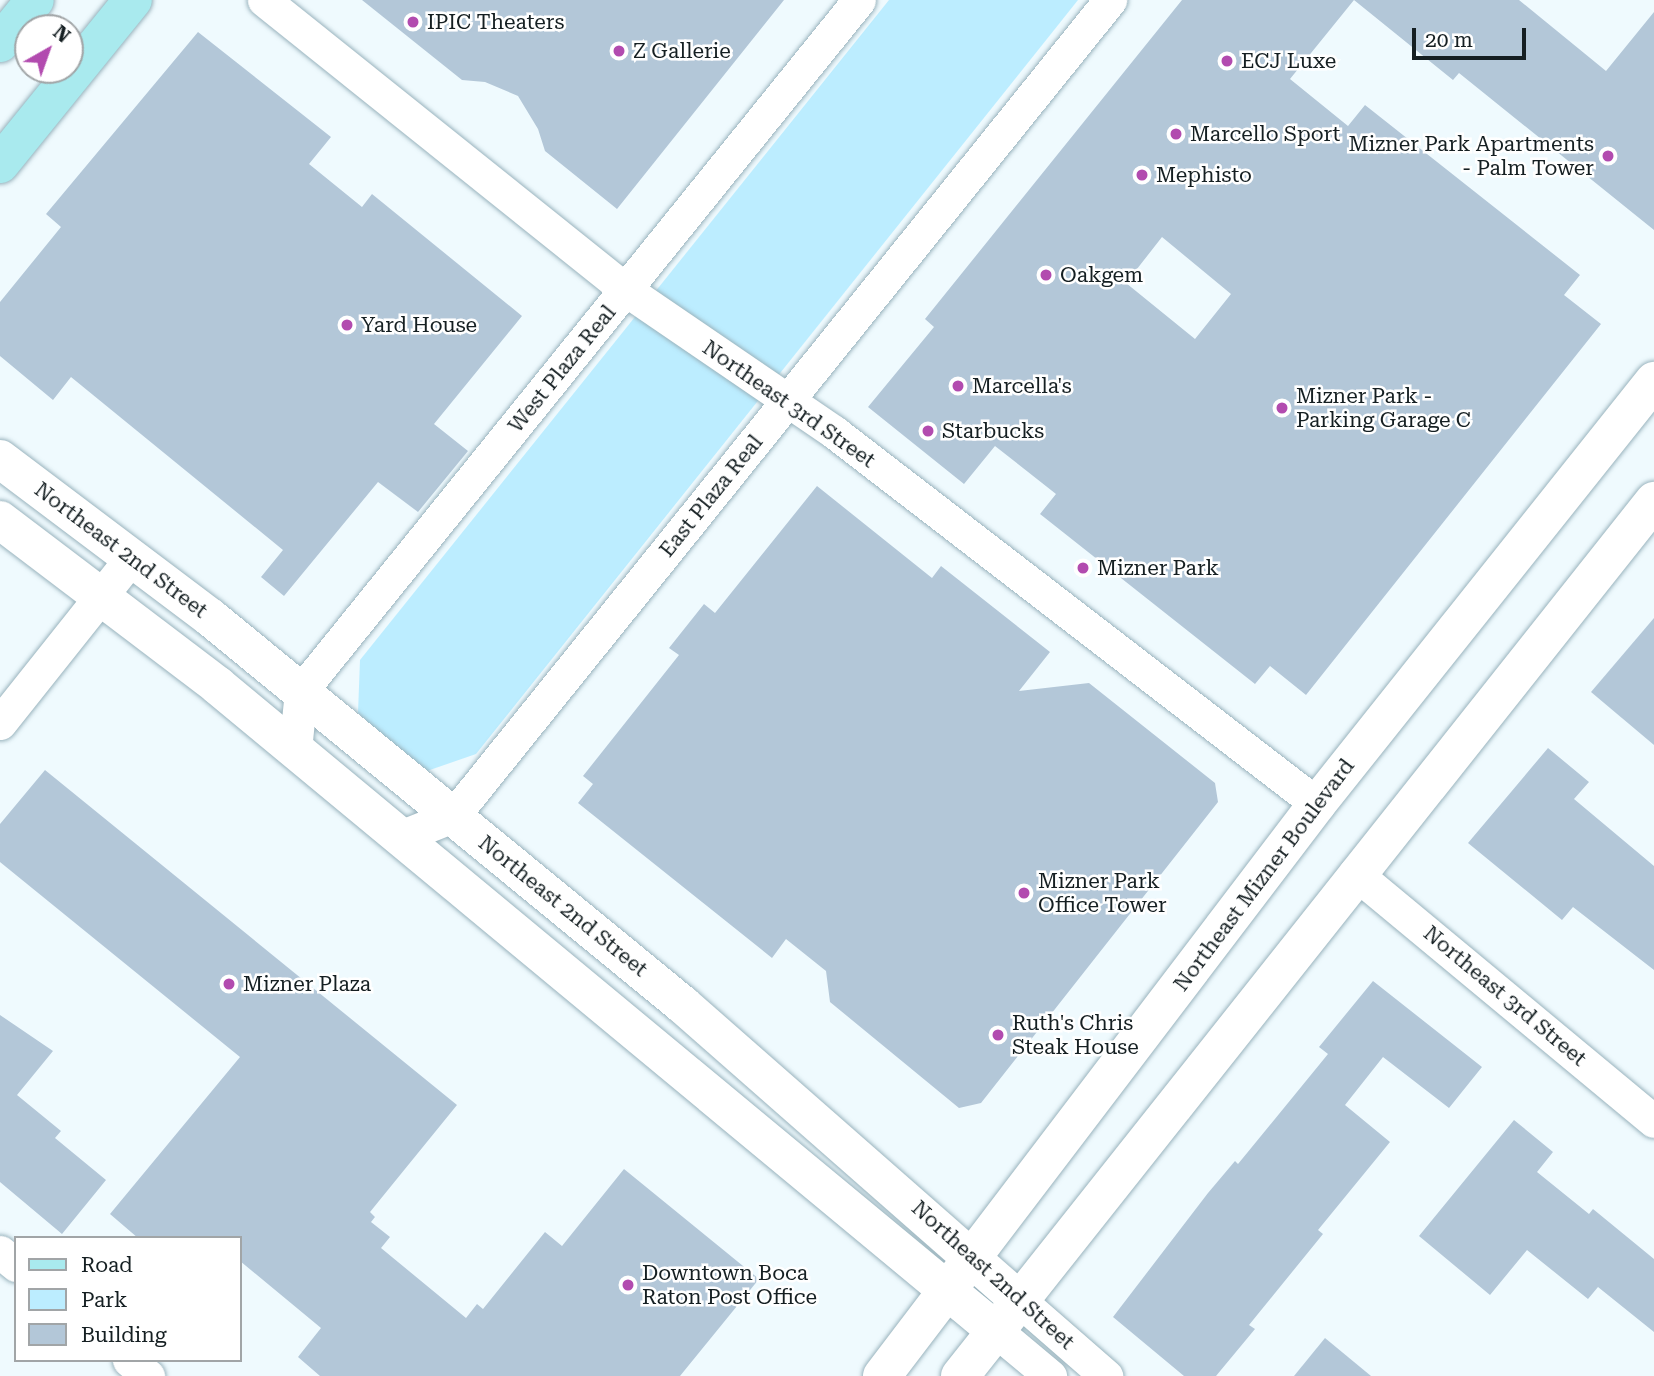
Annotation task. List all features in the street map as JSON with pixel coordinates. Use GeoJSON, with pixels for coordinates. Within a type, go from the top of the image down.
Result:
{"type":"FeatureCollection","features":[{"type":"Feature","properties":{"kind":"main road"},"geometry":{"type":"LineString","coordinates":[[0,43],[35,0]]}},
{"type":"Feature","properties":{"kind":"main road"},"geometry":{"type":"LineString","coordinates":[[0,164],[133,0]]}},
{"type":"Feature","properties":{"kind":"street","name":"Northeast 3rd Street"},"geometry":{"type":"LineString","coordinates":[[264,0],[626,290],[834,432],[1317,804]]}},
{"type":"Feature","properties":{"kind":"street","name":"West Plaza Real"},"geometry":{"type":"LineString","coordinates":[[301,691],[859,0]]}},
{"type":"Feature","properties":{"kind":"street","name":"East Plaza Real"},"geometry":{"type":"LineString","coordinates":[[400,837],[453,816],[1110,0]]}},
{"type":"Feature","properties":{"kind":"street","name":"Northeast Mizner Boulevard"},"geometry":{"type":"LineString","coordinates":[[882,1376],[1317,804],[1654,381]]}},
{"type":"Feature","properties":{"kind":"street","name":"Northeast 2nd Street"},"geometry":{"type":"LineString","coordinates":[[0,458],[132,557],[301,691],[683,1004],[1106,1376]]}},
{"type":"Feature","properties":{"kind":"street"},"geometry":{"type":"LineString","coordinates":[[960,1376],[1355,873],[1653,502]]}},
{"type":"Feature","properties":{"kind":"street","name":"Northeast 2nd Street"},"geometry":{"type":"LineString","coordinates":[[0,520],[102,594],[295,750],[1050,1376]]}},
{"type":"Feature","properties":{"kind":"street"},"geometry":{"type":"LineString","coordinates":[[0,723],[132,557]]}},
{"type":"Feature","properties":{"kind":"street"},"geometry":{"type":"LineString","coordinates":[[295,750],[301,691]]}},
{"type":"Feature","properties":{"kind":"street","name":"Northeast 3rd Street"},"geometry":{"type":"LineString","coordinates":[[1355,873],[1654,1121]]}},
{"type":"Feature","properties":{"kind":"street"},"geometry":{"type":"LineString","coordinates":[[0,1252],[14,1263]]}},
{"type":"Feature","properties":{"kind":"street"},"geometry":{"type":"LineString","coordinates":[[131,1362],[148,1376]]}},
{"type":"Feature","properties":{"kind":"green space"},"geometry":{"type":"Polygon","coordinates":[[[889,0],[1078,0],[476,754],[424,772],[358,713],[360,660],[889,0]]]}},
{"type":"Feature","properties":{"kind":"building"},"geometry":{"type":"Polygon","coordinates":[[[362,0],[784,0],[617,209],[545,151],[538,129],[518,96],[485,82],[462,80],[362,0]]]}},
{"type":"Feature","properties":{"kind":"building"},"geometry":{"type":"Polygon","coordinates":[[[1182,0],[1354,0],[1290,79],[1348,126],[1365,105],[1580,275],[1564,295],[1601,324],[1306,695],[1270,666],[1255,684],[1040,514],[1056,494],[995,446],[964,484],[868,407],[934,327],[925,319],[1182,0]],[[1162,237],[1126,283],[1195,339],[1231,294],[1162,237]]]}},
{"type":"Feature","properties":{"kind":"building","name":"Mizner Park Apartments - Palm Tower"},"geometry":{"type":"Polygon","coordinates":[[[1354,0],[1519,0],[1606,71],[1654,12],[1654,230],[1459,73],[1453,80],[1354,0]]]}},
{"type":"Feature","properties":{"kind":"building"},"geometry":{"type":"Polygon","coordinates":[[[198,32],[331,137],[309,164],[362,207],[372,194],[522,316],[434,424],[468,451],[418,512],[378,482],[284,596],[261,577],[283,550],[71,377],[53,400],[0,356],[0,302],[61,227],[46,214],[198,32]]]}},
{"type":"Feature","properties":{"kind":"building"},"geometry":{"type":"Polygon","coordinates":[[[817,486],[932,578],[941,566],[1050,652],[1019,691],[1089,683],[1215,783],[1218,802],[981,1103],[959,1108],[830,1002],[826,971],[786,939],[772,958],[578,803],[593,784],[583,776],[679,655],[669,648],[704,604],[715,613],[817,486]]]}},
{"type":"Feature","properties":{"kind":"building"},"geometry":{"type":"Polygon","coordinates":[[[1654,618],[1654,745],[1591,692],[1654,618]]]}},
{"type":"Feature","properties":{"kind":"building"},"geometry":{"type":"Polygon","coordinates":[[[1548,748],[1589,782],[1574,799],[1654,866],[1654,970],[1573,907],[1562,920],[1468,843],[1548,748]]]}},
{"type":"Feature","properties":{"kind":"building"},"geometry":{"type":"Polygon","coordinates":[[[45,770],[457,1105],[370,1212],[375,1217],[371,1222],[390,1237],[381,1248],[466,1318],[477,1304],[483,1309],[545,1232],[562,1246],[624,1169],[759,1279],[680,1376],[320,1376],[298,1357],[321,1328],[242,1263],[242,1236],[136,1236],[110,1214],[240,1057],[0,862],[0,824],[45,770]]]}},
{"type":"Feature","properties":{"kind":"building"},"geometry":{"type":"Polygon","coordinates":[[[1373,981],[1482,1067],[1449,1108],[1383,1057],[1345,1105],[1390,1142],[1318,1230],[1323,1234],[1249,1325],[1255,1329],[1216,1376],[1184,1376],[1113,1317],[1208,1193],[1235,1161],[1238,1164],[1328,1054],[1319,1047],[1373,981]]]}},
{"type":"Feature","properties":{"kind":"building"},"geometry":{"type":"Polygon","coordinates":[[[0,1015],[53,1051],[17,1095],[61,1131],[55,1138],[106,1180],[62,1234],[0,1182],[0,1015]]]}},
{"type":"Feature","properties":{"kind":"building"},"geometry":{"type":"Polygon","coordinates":[[[1514,1120],[1553,1152],[1537,1172],[1589,1214],[1593,1209],[1654,1259],[1654,1332],[1598,1287],[1588,1299],[1527,1250],[1490,1295],[1419,1236],[1514,1120]]]}},
{"type":"Feature","properties":{"kind":"building"},"geometry":{"type":"Polygon","coordinates":[[[1325,1338],[1371,1376],[1294,1376],[1325,1338]]]}},
{"type":"Feature","properties":{"kind":"place","name":"IPIC Theaters"},"geometry":{"type":"Point","coordinates":[413,22]}},
{"type":"Feature","properties":{"kind":"place","name":"Z Gallerie"},"geometry":{"type":"Point","coordinates":[619,51]}},
{"type":"Feature","properties":{"kind":"place","name":"ECJ Luxe"},"geometry":{"type":"Point","coordinates":[1227,61]}},
{"type":"Feature","properties":{"kind":"place","name":"Marcello Sport"},"geometry":{"type":"Point","coordinates":[1176,134]}},
{"type":"Feature","properties":{"kind":"place","name":"Mizner Park Apartments - Palm Tower"},"geometry":{"type":"Point","coordinates":[1608,156]}},
{"type":"Feature","properties":{"kind":"place","name":"Mephisto"},"geometry":{"type":"Point","coordinates":[1142,175]}},
{"type":"Feature","properties":{"kind":"place","name":"Oakgem"},"geometry":{"type":"Point","coordinates":[1046,275]}},
{"type":"Feature","properties":{"kind":"place","name":"Yard House"},"geometry":{"type":"Point","coordinates":[347,325]}},
{"type":"Feature","properties":{"kind":"place","name":"Marcella's"},"geometry":{"type":"Point","coordinates":[958,386]}},
{"type":"Feature","properties":{"kind":"place","name":"Mizner Park - Parking Garage C"},"geometry":{"type":"Point","coordinates":[1282,408]}},
{"type":"Feature","properties":{"kind":"place","name":"Starbucks"},"geometry":{"type":"Point","coordinates":[928,431]}},
{"type":"Feature","properties":{"kind":"place","name":"Mizner Park"},"geometry":{"type":"Point","coordinates":[1083,568]}},
{"type":"Feature","properties":{"kind":"place","name":"Mizner Park Office Tower"},"geometry":{"type":"Point","coordinates":[1024,893]}},
{"type":"Feature","properties":{"kind":"place","name":"Mizner Plaza"},"geometry":{"type":"Point","coordinates":[229,984]}},
{"type":"Feature","properties":{"kind":"place","name":"Ruth's Chris Steak House"},"geometry":{"type":"Point","coordinates":[998,1035]}},
{"type":"Feature","properties":{"kind":"place","name":"Downtown Boca Raton Post Office"},"geometry":{"type":"Point","coordinates":[628,1285]}}]}
